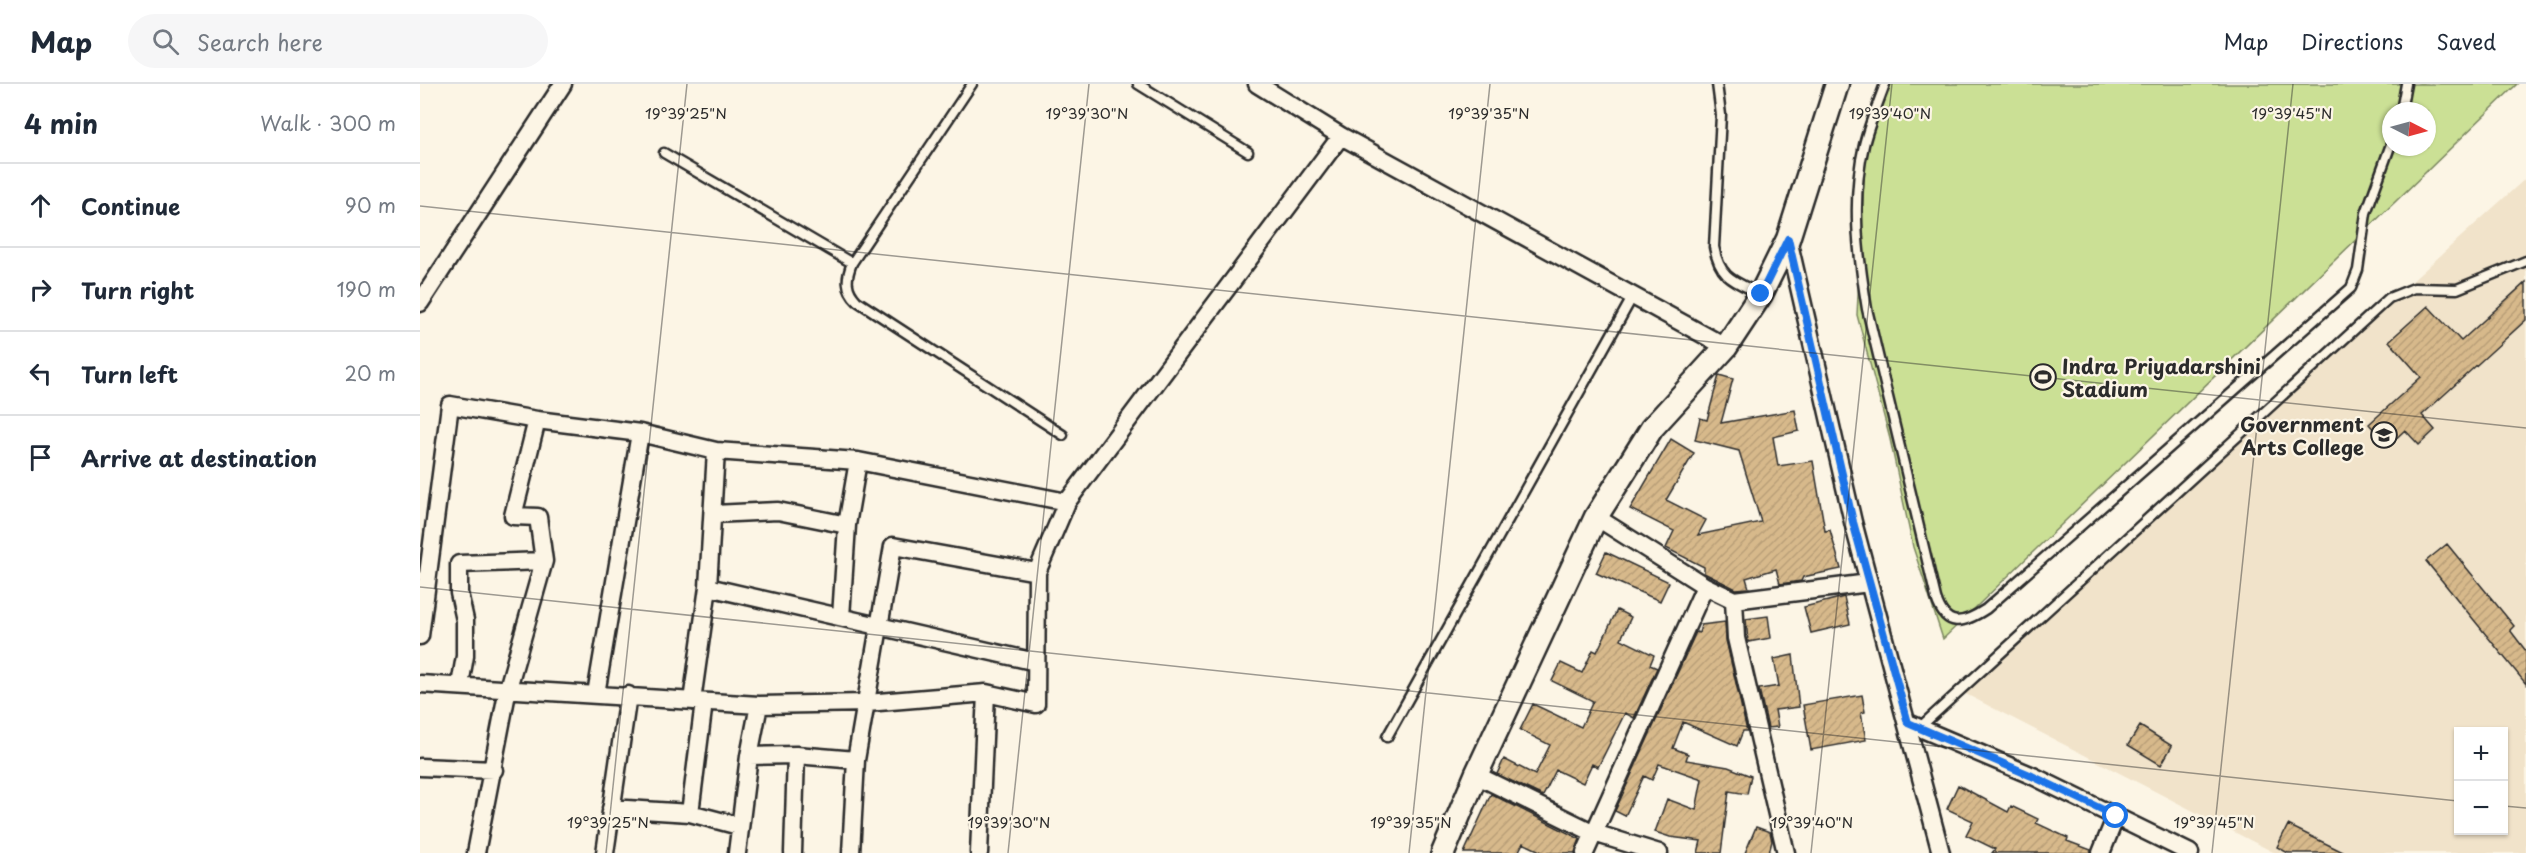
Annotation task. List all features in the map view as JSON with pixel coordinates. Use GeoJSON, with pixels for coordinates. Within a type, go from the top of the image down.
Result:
{"type":"FeatureCollection","features":[{"type":"Feature","properties":{"kind":"main road"},"geometry":{"type":"LineString","coordinates":[[1443,853],[1476,775],[1596,517],[1652,428],[1726,347],[1761,294],[1788,239],[1837,84]]}},
{"type":"Feature","properties":{"kind":"street"},"geometry":{"type":"LineString","coordinates":[[420,303],[563,84]]}},
{"type":"Feature","properties":{"kind":"street"},"geometry":{"type":"LineString","coordinates":[[1257,84],[1341,136],[1726,347]]}},
{"type":"Feature","properties":{"kind":"street"},"geometry":{"type":"LineString","coordinates":[[420,684],[759,705],[867,703],[986,693],[1036,704],[1037,572],[1067,502],[1341,136]]}},
{"type":"Feature","properties":{"kind":"street"},"geometry":{"type":"LineString","coordinates":[[1788,239],[1869,583],[1913,725],[1941,853]]}},
{"type":"Feature","properties":{"kind":"street"},"geometry":{"type":"LineString","coordinates":[[420,636],[450,405],[537,420],[640,433],[716,451],[858,461],[1067,502]]}},
{"type":"Feature","properties":{"kind":"street"},"geometry":{"type":"LineString","coordinates":[[476,853],[494,770],[508,688],[543,561],[538,517],[513,516],[537,420]]}},
{"type":"Feature","properties":{"kind":"street"},"geometry":{"type":"LineString","coordinates":[[596,694],[640,433]]}},
{"type":"Feature","properties":{"kind":"street"},"geometry":{"type":"LineString","coordinates":[[690,813],[714,514],[716,451]]}},
{"type":"Feature","properties":{"kind":"street"},"geometry":{"type":"LineString","coordinates":[[842,617],[847,525],[858,461]]}},
{"type":"Feature","properties":{"kind":"street"},"geometry":{"type":"LineString","coordinates":[[714,514],[778,511],[847,525]]}},
{"type":"Feature","properties":{"kind":"street"},"geometry":{"type":"LineString","coordinates":[[1596,517],[1705,586],[1734,600],[1869,583]]}},
{"type":"Feature","properties":{"kind":"street"},"geometry":{"type":"LineString","coordinates":[[851,853],[856,760],[894,546],[1037,572]]}},
{"type":"Feature","properties":{"kind":"street"},"geometry":{"type":"LineString","coordinates":[[460,685],[465,656],[465,620],[459,593],[459,564],[543,561]]}},
{"type":"Feature","properties":{"kind":"street"},"geometry":{"type":"LineString","coordinates":[[1585,853],[1705,586]]}},
{"type":"Feature","properties":{"kind":"street"},"geometry":{"type":"LineString","coordinates":[[708,587],[1036,662]]}},
{"type":"Feature","properties":{"kind":"street"},"geometry":{"type":"LineString","coordinates":[[1734,600],[1738,648],[1786,853]]}},
{"type":"Feature","properties":{"kind":"street"},"geometry":{"type":"LineString","coordinates":[[979,853],[986,693]]}},
{"type":"Feature","properties":{"kind":"street"},"geometry":{"type":"LineString","coordinates":[[605,853],[628,696]]}},
{"type":"Feature","properties":{"kind":"street"},"geometry":{"type":"LineString","coordinates":[[736,853],[749,756],[759,705]]}},
{"type":"Feature","properties":{"kind":"street"},"geometry":{"type":"LineString","coordinates":[[1913,725],[2032,776],[2190,853]]}},
{"type":"Feature","properties":{"kind":"street"},"geometry":{"type":"LineString","coordinates":[[749,756],[796,754],[856,760]]}},
{"type":"Feature","properties":{"kind":"street"},"geometry":{"type":"LineString","coordinates":[[793,853],[796,754]]}},
{"type":"Feature","properties":{"kind":"street"},"geometry":{"type":"LineString","coordinates":[[420,767],[494,770]]}},
{"type":"Feature","properties":{"kind":"street"},"geometry":{"type":"LineString","coordinates":[[1476,775],[1594,833],[1659,853]]}},
{"type":"Feature","properties":{"kind":"street"},"geometry":{"type":"LineString","coordinates":[[611,808],[690,813],[740,826]]}},
{"type":"Feature","properties":{"kind":"street"},"geometry":{"type":"LineString","coordinates":[[2101,853],[2116,816]]}},
{"type":"Feature","properties":{"kind":"lane"},"geometry":{"type":"LineString","coordinates":[[972,84],[852,262],[847,274],[849,293],[857,302],[1063,435]]}},
{"type":"Feature","properties":{"kind":"lane"},"geometry":{"type":"LineString","coordinates":[[1138,84],[1248,152]]}},
{"type":"Feature","properties":{"kind":"lane"},"geometry":{"type":"LineString","coordinates":[[1717,84],[1721,115],[1714,247],[1717,266],[1727,277],[1761,294]]}},
{"type":"Feature","properties":{"kind":"lane"},"geometry":{"type":"LineString","coordinates":[[1885,84],[1864,144],[1857,186],[1856,224],[1860,267],[1867,309],[1936,598],[1940,610],[1948,619],[1957,621],[1971,619],[1986,609],[2338,302],[2351,288],[2358,270],[2366,213],[2387,156]]}},
{"type":"Feature","properties":{"kind":"lane"},"geometry":{"type":"LineString","coordinates":[[2403,102],[2406,84]]}},
{"type":"Feature","properties":{"kind":"lane"},"geometry":{"type":"LineString","coordinates":[[664,153],[852,262]]}},
{"type":"Feature","properties":{"kind":"lane"},"geometry":{"type":"LineString","coordinates":[[1913,725],[2389,298],[2414,288],[2457,289],[2526,261]]}},
{"type":"Feature","properties":{"kind":"lane"},"geometry":{"type":"LineString","coordinates":[[1387,737],[1633,296]]}},
{"type":"Feature","properties":{"kind":"shaded area","name":"Government Arts College"},"geometry":{"type":"Polygon","coordinates":[[[2526,178],[2526,853],[2275,853],[1960,691],[2526,178]]]}},
{"type":"Feature","properties":{"kind":"green space","name":"Indra Priyadarshini Stadium"},"geometry":{"type":"Polygon","coordinates":[[[1884,84],[2517,84],[1943,639],[1913,547],[1890,439],[1857,315],[1865,161],[1884,84]]]}},
{"type":"Feature","properties":{"kind":"building"},"geometry":{"type":"Polygon","coordinates":[[[2526,282],[2526,320],[2422,415],[2435,430],[2419,445],[2405,430],[2388,446],[2369,424],[2421,377],[2389,341],[2428,306],[2461,341],[2526,282]]]}},
{"type":"Feature","properties":{"kind":"building"},"geometry":{"type":"Polygon","coordinates":[[[1719,375],[1733,379],[1721,423],[1795,410],[1799,431],[1773,437],[1778,466],[1813,461],[1825,531],[1830,530],[1841,569],[1803,577],[1801,581],[1780,584],[1776,569],[1746,578],[1749,588],[1736,589],[1704,573],[1704,567],[1666,548],[1674,531],[1630,509],[1671,439],[1694,453],[1666,500],[1706,520],[1698,535],[1761,522],[1739,451],[1695,440],[1700,418],[1707,420],[1719,375]]]}},
{"type":"Feature","properties":{"kind":"building"},"geometry":{"type":"Polygon","coordinates":[[[2447,544],[2514,626],[2510,630],[2526,651],[2526,684],[2426,561],[2447,544]]]}},
{"type":"Feature","properties":{"kind":"building"},"geometry":{"type":"Polygon","coordinates":[[[1606,552],[1669,582],[1660,601],[1596,573],[1606,552]]]}},
{"type":"Feature","properties":{"kind":"building"},"geometry":{"type":"Polygon","coordinates":[[[1844,597],[1850,624],[1811,633],[1804,607],[1844,597]]]}},
{"type":"Feature","properties":{"kind":"building"},"geometry":{"type":"Polygon","coordinates":[[[1617,610],[1631,617],[1621,639],[1654,655],[1650,665],[1657,668],[1634,718],[1625,713],[1598,767],[1592,764],[1583,783],[1556,770],[1543,796],[1497,774],[1504,759],[1535,775],[1550,745],[1520,730],[1533,704],[1581,727],[1593,701],[1552,681],[1561,663],[1582,673],[1593,650],[1597,652],[1617,610]]]}},
{"type":"Feature","properties":{"kind":"building"},"geometry":{"type":"Polygon","coordinates":[[[1768,616],[1771,638],[1748,642],[1746,619],[1768,616]]]}},
{"type":"Feature","properties":{"kind":"building"},"geometry":{"type":"Polygon","coordinates":[[[1725,622],[1726,640],[1747,731],[1743,731],[1737,746],[1683,722],[1673,748],[1688,754],[1686,760],[1728,767],[1751,776],[1747,794],[1729,791],[1721,853],[1698,853],[1701,841],[1670,837],[1655,832],[1667,799],[1696,810],[1702,779],[1659,764],[1652,780],[1644,776],[1625,816],[1615,811],[1696,632],[1699,633],[1701,625],[1725,622]]]}},
{"type":"Feature","properties":{"kind":"building"},"geometry":{"type":"Polygon","coordinates":[[[1793,655],[1799,707],[1775,710],[1778,727],[1768,728],[1759,689],[1779,686],[1774,659],[1793,655]]]}},
{"type":"Feature","properties":{"kind":"building"},"geometry":{"type":"Polygon","coordinates":[[[1862,695],[1865,712],[1861,713],[1866,740],[1811,750],[1803,705],[1862,695]]]}},
{"type":"Feature","properties":{"kind":"building"},"geometry":{"type":"Polygon","coordinates":[[[2140,726],[2172,746],[2161,765],[2128,745],[2140,726]]]}},
{"type":"Feature","properties":{"kind":"building"},"geometry":{"type":"Polygon","coordinates":[[[1958,785],[2008,812],[2011,806],[2038,819],[2036,823],[2068,838],[2067,841],[2091,850],[2091,853],[1992,853],[1995,849],[1966,835],[1973,821],[1947,809],[1958,785]]]}},
{"type":"Feature","properties":{"kind":"building"},"geometry":{"type":"Polygon","coordinates":[[[1491,794],[1580,839],[1575,853],[1544,853],[1523,843],[1518,853],[1464,853],[1491,794]]]}},
{"type":"Feature","properties":{"kind":"building"},"geometry":{"type":"Polygon","coordinates":[[[2288,825],[2345,853],[2288,853],[2277,847],[2288,825]]]}},
{"type":"Feature","properties":{"kind":"building"},"geometry":{"type":"Polygon","coordinates":[[[1756,827],[1770,832],[1772,841],[1769,853],[1745,853],[1756,827]]]}},
{"type":"Feature","properties":{"kind":"place","name":"Indra Priyadarshini Stadium"},"geometry":{"type":"Point","coordinates":[2043,377]}},
{"type":"Feature","properties":{"kind":"place","name":"Government Arts College"},"geometry":{"type":"Point","coordinates":[2384,435]}},
{"type":"Feature","properties":{"kind":"route"},"geometry":{"type":"LineString","coordinates":[[1761,294],[1788,239],[1853,522],[1908,723],[2032,776],[2116,816]]}}]}
